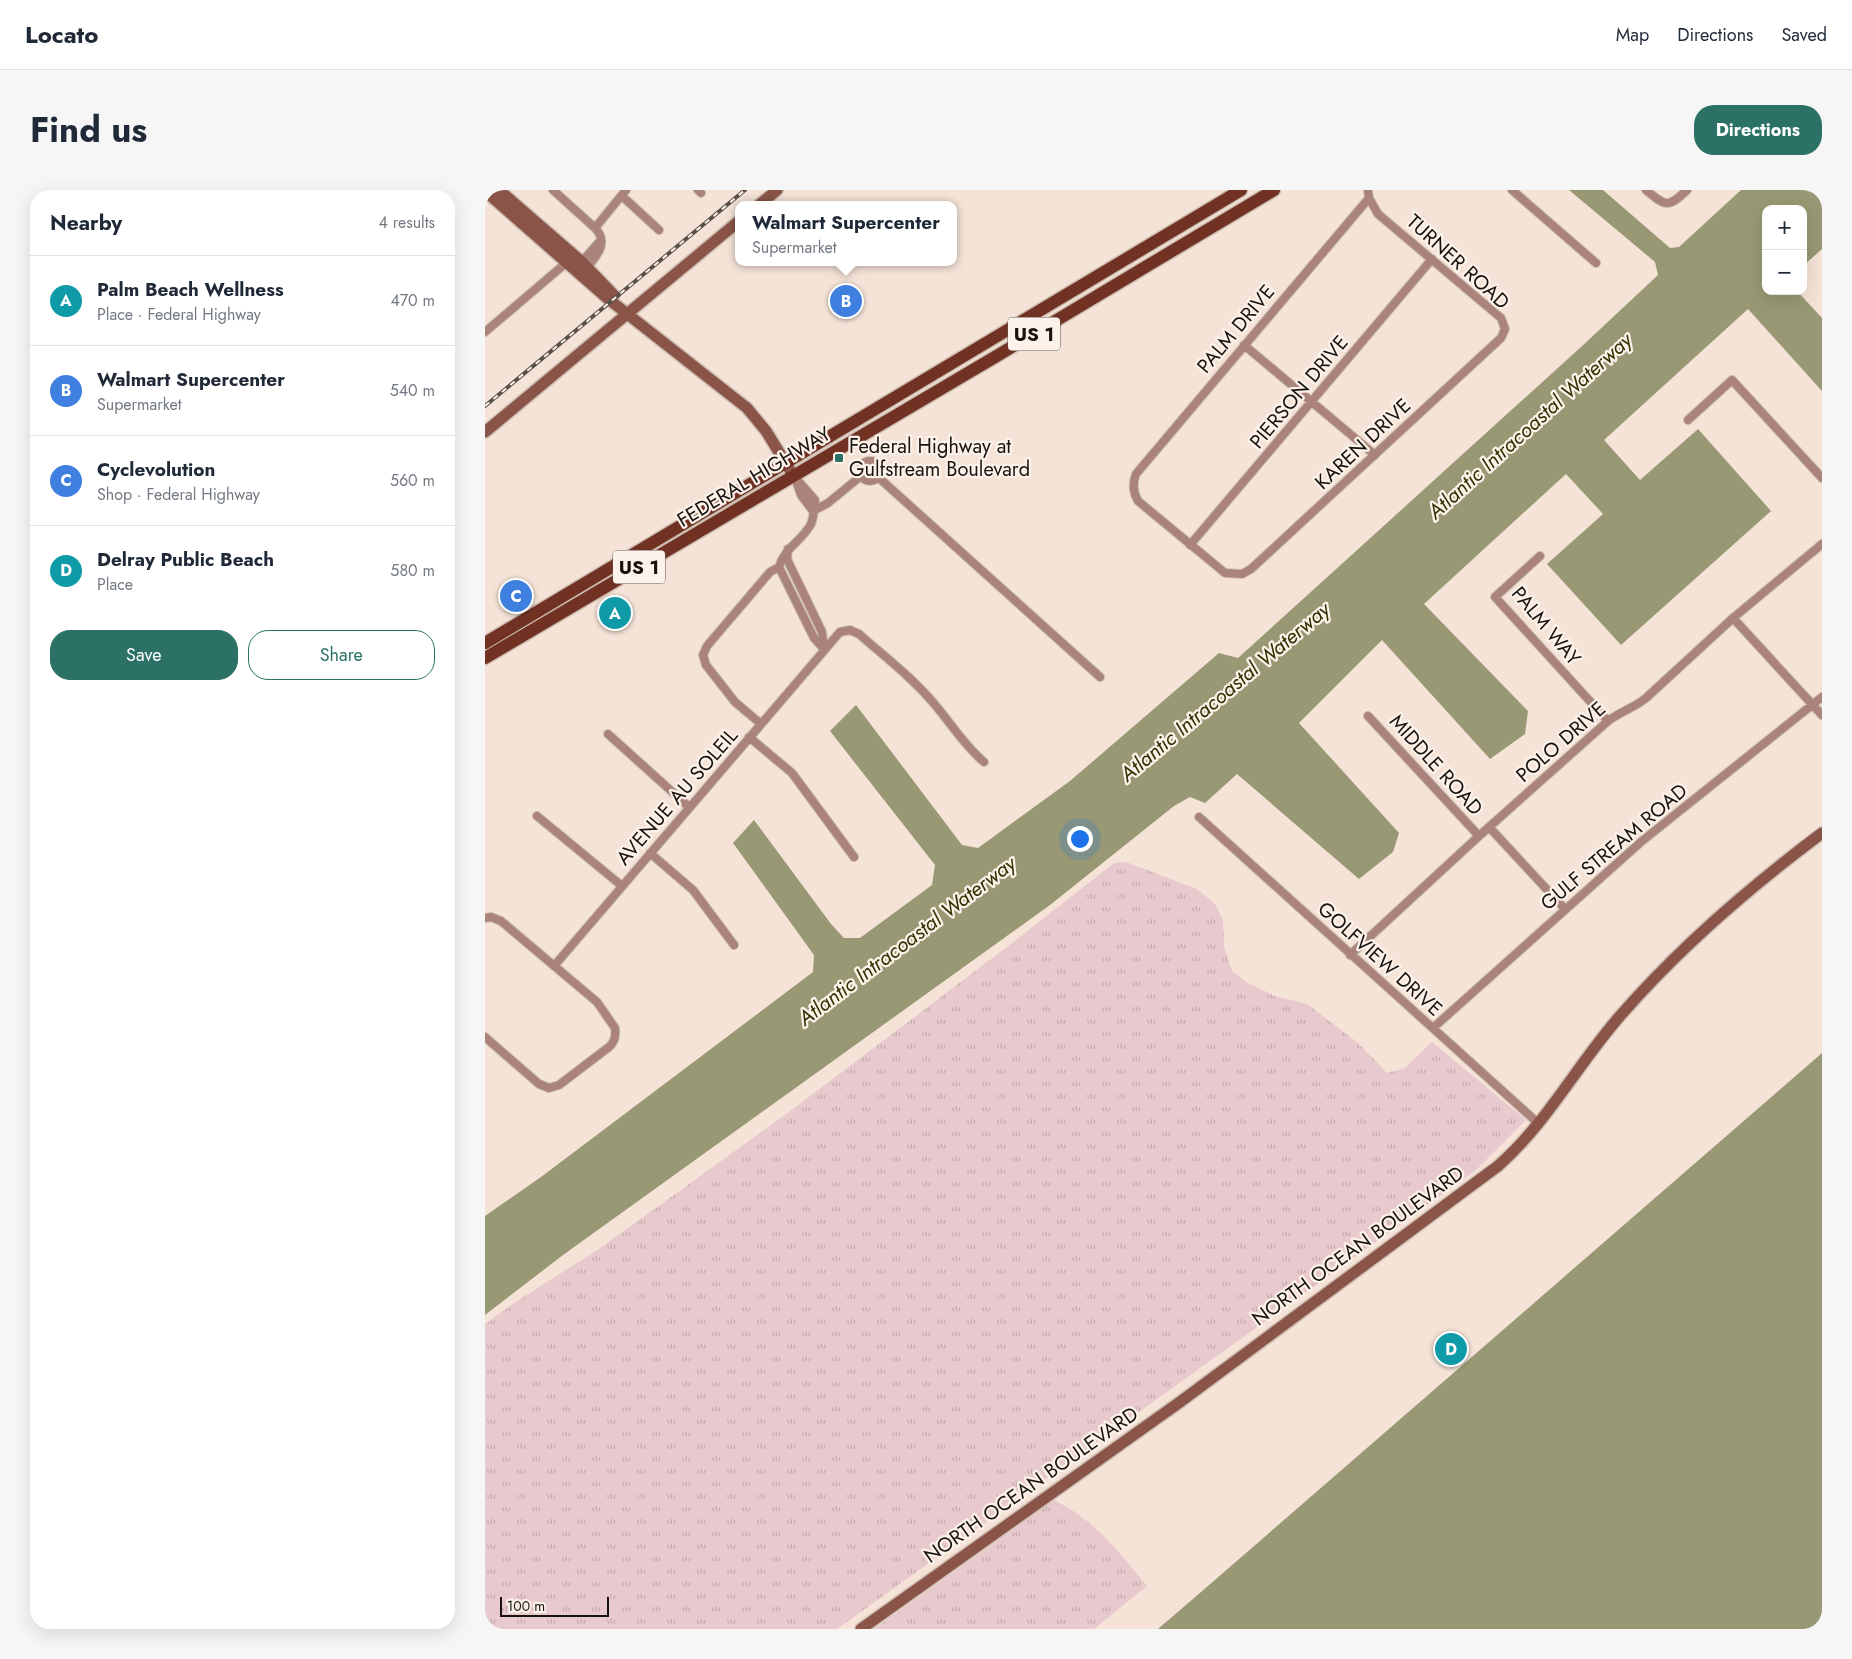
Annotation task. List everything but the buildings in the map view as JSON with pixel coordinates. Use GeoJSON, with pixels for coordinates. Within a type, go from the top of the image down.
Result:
{"type":"FeatureCollection","features":[{"type":"Feature","properties":{"kind":"main road"},"geometry":{"type":"LineString","coordinates":[[499,190],[627,315],[747,408],[766,431],[793,475]]}},
{"type":"Feature","properties":{"kind":"main road"},"geometry":{"type":"LineString","coordinates":[[764,201],[777,190]]}},
{"type":"Feature","properties":{"kind":"main road","name":"FEDERAL HIGHWAY"},"geometry":{"type":"LineString","coordinates":[[485,643],[1241,190]]}},
{"type":"Feature","properties":{"kind":"main road","name":"FEDERAL HIGHWAY"},"geometry":{"type":"LineString","coordinates":[[485,658],[1274,190]]}},
{"type":"Feature","properties":{"kind":"main road"},"geometry":{"type":"LineString","coordinates":[[485,191],[578,268]]}},
{"type":"Feature","properties":{"kind":"main road"},"geometry":{"type":"LineString","coordinates":[[485,432],[735,224]]}},
{"type":"Feature","properties":{"kind":"main road"},"geometry":{"type":"LineString","coordinates":[[1067,314],[1078,301],[1152,257],[1161,246],[1161,237]]}},
{"type":"Feature","properties":{"kind":"main road"},"geometry":{"type":"LineString","coordinates":[[995,357],[994,350],[1001,339],[1050,310],[1056,300]]}},
{"type":"Feature","properties":{"kind":"main road"},"geometry":{"type":"LineString","coordinates":[[966,374],[977,360],[978,346]]}},
{"type":"Feature","properties":{"kind":"main road"},"geometry":{"type":"LineString","coordinates":[[580,602],[585,591],[597,576]]}},
{"type":"Feature","properties":{"kind":"main road"},"geometry":{"type":"LineString","coordinates":[[559,614],[566,602],[567,594]]}},
{"type":"Feature","properties":{"kind":"main road","name":"NORTH OCEAN BOULEVARD"},"geometry":{"type":"LineString","coordinates":[[861,1629],[1187,1397],[1498,1166],[1519,1147],[1539,1124],[1595,1046],[1646,987],[1731,907],[1822,833]]}},
{"type":"Feature","properties":{"kind":"street"},"geometry":{"type":"LineString","coordinates":[[485,332],[578,268],[600,250],[601,240],[599,232],[553,190]]}},
{"type":"Feature","properties":{"kind":"street","name":"TURNER ROAD"},"geometry":{"type":"LineString","coordinates":[[1361,190],[1365,197],[1369,194],[1378,214],[1501,318],[1505,329]]}},
{"type":"Feature","properties":{"kind":"street"},"geometry":{"type":"LineString","coordinates":[[1512,190],[1596,263]]}},
{"type":"Feature","properties":{"kind":"street"},"geometry":{"type":"LineString","coordinates":[[1646,190],[1660,202],[1666,204],[1673,202],[1687,190]]}},
{"type":"Feature","properties":{"kind":"street"},"geometry":{"type":"LineString","coordinates":[[595,228],[624,193],[659,230]]}},
{"type":"Feature","properties":{"kind":"street","name":"PALM DRIVE"},"geometry":{"type":"LineString","coordinates":[[1190,545],[1138,501],[1133,485],[1139,469],[1369,194]]}},
{"type":"Feature","properties":{"kind":"street","name":"PIERSON DRIVE"},"geometry":{"type":"LineString","coordinates":[[1190,545],[1432,259]]}},
{"type":"Feature","properties":{"kind":"street","name":"KAREN DRIVE"},"geometry":{"type":"LineString","coordinates":[[1190,545],[1220,571],[1236,575],[1251,569],[1501,338],[1505,329]]}},
{"type":"Feature","properties":{"kind":"street"},"geometry":{"type":"LineString","coordinates":[[1244,345],[1375,455]]}},
{"type":"Feature","properties":{"kind":"street"},"geometry":{"type":"LineString","coordinates":[[1688,420],[1732,380],[1822,478]]}},
{"type":"Feature","properties":{"kind":"street"},"geometry":{"type":"LineString","coordinates":[[869,461],[877,465],[879,471],[877,477],[869,481],[861,476],[861,466],[869,461]]}},
{"type":"Feature","properties":{"kind":"street"},"geometry":{"type":"LineString","coordinates":[[761,724],[735,702],[706,665],[703,655],[707,646],[770,572],[779,567],[782,558],[809,526],[815,500],[793,475]]}},
{"type":"Feature","properties":{"kind":"street"},"geometry":{"type":"LineString","coordinates":[[813,511],[828,503],[861,476]]}},
{"type":"Feature","properties":{"kind":"street"},"geometry":{"type":"LineString","coordinates":[[877,477],[1100,677]]}},
{"type":"Feature","properties":{"kind":"street","name":"POLO DRIVE"},"geometry":{"type":"LineString","coordinates":[[1350,955],[1608,721],[1618,713],[1638,704],[1646,698],[1733,618],[1822,544]]}},
{"type":"Feature","properties":{"kind":"street"},"geometry":{"type":"LineString","coordinates":[[788,550],[787,560],[822,632],[824,649]]}},
{"type":"Feature","properties":{"kind":"street","name":"PALM WAY"},"geometry":{"type":"LineString","coordinates":[[1540,556],[1495,598],[1608,721]]}},
{"type":"Feature","properties":{"kind":"street"},"geometry":{"type":"LineString","coordinates":[[779,567],[814,638],[824,649]]}},
{"type":"Feature","properties":{"kind":"street"},"geometry":{"type":"LineString","coordinates":[[1733,618],[1822,715]]}},
{"type":"Feature","properties":{"kind":"street","name":"AVENUE AU SOLEIL"},"geometry":{"type":"LineString","coordinates":[[554,966],[840,632],[850,630],[859,634],[916,684],[936,705],[973,753],[984,762]]}},
{"type":"Feature","properties":{"kind":"street","name":"GULF STREAM ROAD"},"geometry":{"type":"LineString","coordinates":[[1433,1028],[1642,841],[1822,697]]}},
{"type":"Feature","properties":{"kind":"street","name":"MIDDLE ROAD"},"geometry":{"type":"LineString","coordinates":[[1368,716],[1479,836]]}},
{"type":"Feature","properties":{"kind":"street"},"geometry":{"type":"LineString","coordinates":[[608,734],[689,807]]}},
{"type":"Feature","properties":{"kind":"street"},"geometry":{"type":"LineString","coordinates":[[749,737],[792,773],[854,857]]}},
{"type":"Feature","properties":{"kind":"street"},"geometry":{"type":"LineString","coordinates":[[537,816],[621,886]]}},
{"type":"Feature","properties":{"kind":"street","name":"GOLFVIEW DRIVE"},"geometry":{"type":"LineString","coordinates":[[1199,817],[1539,1124]]}},
{"type":"Feature","properties":{"kind":"street","name":"MIDDLE ROAD"},"geometry":{"type":"LineString","coordinates":[[1489,827],[1565,909]]}},
{"type":"Feature","properties":{"kind":"street"},"geometry":{"type":"LineString","coordinates":[[650,853],[693,890],[734,945]]}},
{"type":"Feature","properties":{"kind":"street"},"geometry":{"type":"LineString","coordinates":[[485,918],[491,917],[501,921],[597,1002],[615,1028],[616,1034],[613,1044],[559,1084],[549,1088],[539,1084],[485,1037]]}},
{"type":"Feature","properties":{"kind":"green space"},"geometry":{"type":"Polygon","coordinates":[[[1126,862],[1197,889],[1215,904],[1223,920],[1224,947],[1232,971],[1246,982],[1275,996],[1307,1004],[1358,1043],[1387,1073],[1405,1068],[1432,1042],[1526,1120],[1476,1170],[837,1629],[485,1629],[485,1324],[514,1303],[599,1249],[789,1112],[1007,947],[1114,863],[1126,862]]]}},
{"type":"Feature","properties":{"kind":"green space"},"geometry":{"type":"Polygon","coordinates":[[[1054,1500],[1069,1508],[1094,1527],[1116,1549],[1147,1586],[1094,1629],[874,1629],[1054,1500]]]}},
{"type":"Feature","properties":{"kind":"water","name":"Atlantic Intracoastal Waterway"},"geometry":{"type":"Polygon","coordinates":[[[1569,190],[1603,190],[1670,248],[1679,247],[1741,190],[1822,190],[1822,249],[1807,262],[1807,205],[1762,205],[1762,295],[1801,295],[1822,318],[1822,391],[1748,309],[1604,440],[1640,480],[1698,429],[1771,511],[1621,645],[1547,564],[1603,514],[1566,474],[1424,604],[1528,711],[1525,734],[1490,759],[1382,640],[1299,723],[1399,833],[1393,852],[1359,879],[1237,774],[1205,803],[1190,797],[1174,806],[1050,905],[563,1255],[485,1315],[485,1216],[541,1177],[813,972],[814,955],[733,843],[754,820],[831,924],[844,938],[860,938],[932,885],[935,865],[830,731],[856,705],[962,845],[978,848],[1070,781],[1219,653],[1238,658],[1658,275],[1655,262],[1569,190]]]}},
{"type":"Feature","properties":{"kind":"water"},"geometry":{"type":"Polygon","coordinates":[[[1822,1053],[1822,1629],[1158,1629],[1201,1592],[1822,1053]]]}},
{"type":"Feature","properties":{"kind":"railway"},"geometry":{"type":"LineString","coordinates":[[485,406],[745,190]]}},
{"type":"Feature","properties":{"kind":"place","name":"Walmart Supercenter"},"geometry":{"type":"Point","coordinates":[846,301]}},
{"type":"Feature","properties":{"kind":"place","name":"Federal Highway at Gulfstream Boulevard"},"geometry":{"type":"Point","coordinates":[839,458]}},
{"type":"Feature","properties":{"kind":"place","name":"Cyclevolution"},"geometry":{"type":"Point","coordinates":[516,596]}},
{"type":"Feature","properties":{"kind":"place","name":"Palm Beach Wellness"},"geometry":{"type":"Point","coordinates":[615,613]}},
{"type":"Feature","properties":{"kind":"place","name":"Delray Public Beach"},"geometry":{"type":"Point","coordinates":[1451,1349]}}]}
